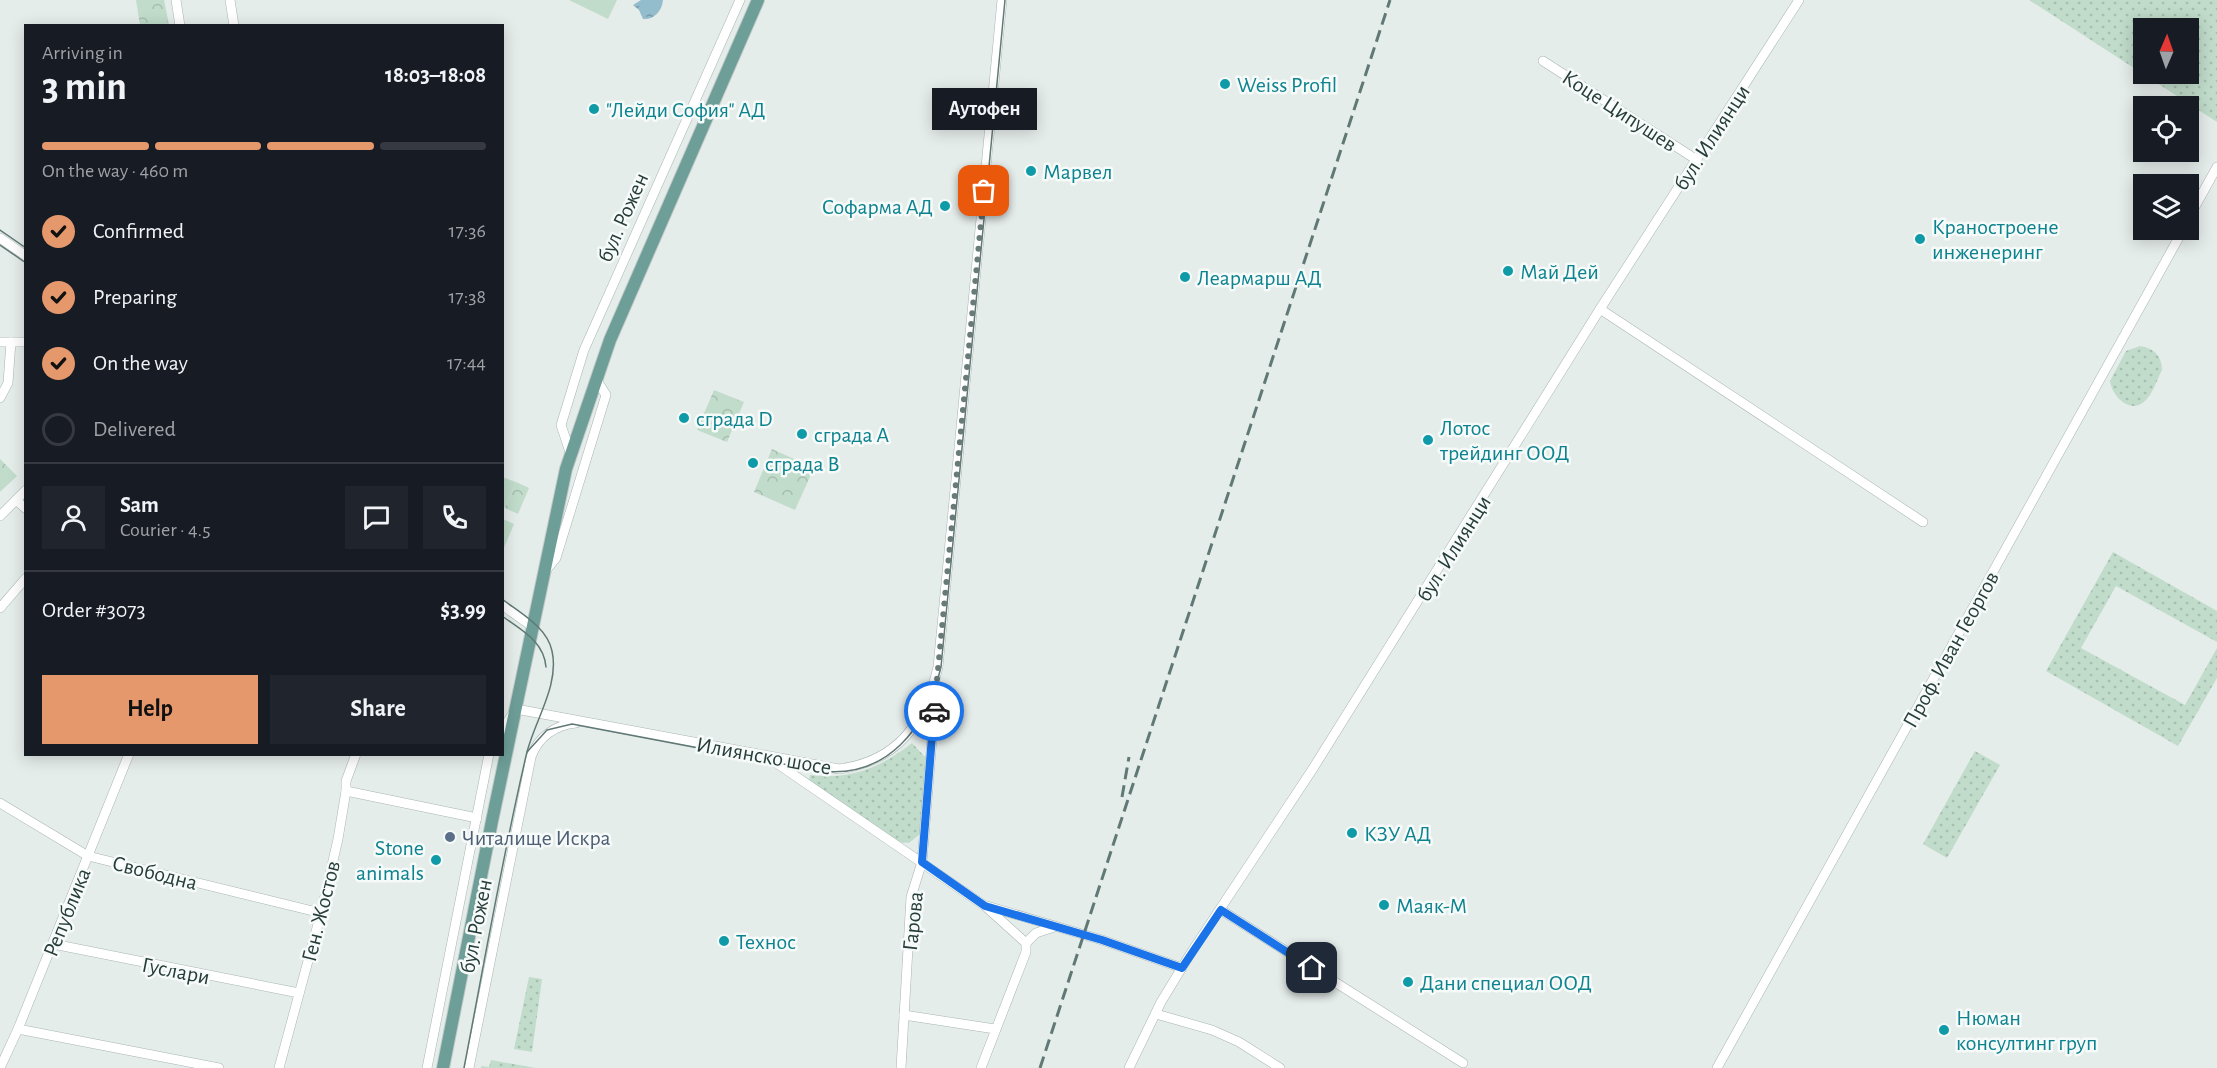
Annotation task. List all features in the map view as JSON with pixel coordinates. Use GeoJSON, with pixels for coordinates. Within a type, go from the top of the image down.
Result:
{"type":"FeatureCollection","features":[{"type":"Feature","properties":{"kind":"main road","name":"бул. Рожен"},"geometry":{"type":"LineString","coordinates":[[443,1068],[533,627],[571,455],[596,379],[758,0]]}},
{"type":"Feature","properties":{"kind":"street"},"geometry":{"type":"LineString","coordinates":[[176,0],[180,24]]}},
{"type":"Feature","properties":{"kind":"street"},"geometry":{"type":"LineString","coordinates":[[230,0],[234,24]]}},
{"type":"Feature","properties":{"kind":"street","name":"бул. Рожен"},"geometry":{"type":"LineString","coordinates":[[571,455],[561,426],[584,350],[740,0]]}},
{"type":"Feature","properties":{"kind":"street","name":"Илиянско шосе"},"geometry":{"type":"LineString","coordinates":[[516,710],[839,769],[860,765],[881,756],[900,742],[922,716],[938,667],[1002,0]]}},
{"type":"Feature","properties":{"kind":"street","name":"бул. Илиянци"},"geometry":{"type":"LineString","coordinates":[[1129,1068],[1155,1014],[1182,968],[1456,543],[1600,309],[1799,0]]}},
{"type":"Feature","properties":{"kind":"street","name":"Коце Ципушев"},"geometry":{"type":"LineString","coordinates":[[1543,61],[1697,160]]}},
{"type":"Feature","properties":{"kind":"street"},"geometry":{"type":"LineString","coordinates":[[2199,199],[2217,167]]}},
{"type":"Feature","properties":{"kind":"street"},"geometry":{"type":"LineString","coordinates":[[0,237],[24,255]]}},
{"type":"Feature","properties":{"kind":"street","name":"Проф. Иван Георгов"},"geometry":{"type":"LineString","coordinates":[[1717,1068],[2176,240]]}},
{"type":"Feature","properties":{"kind":"street"},"geometry":{"type":"LineString","coordinates":[[1600,309],[1923,522]]}},
{"type":"Feature","properties":{"kind":"street"},"geometry":{"type":"LineString","coordinates":[[0,342],[24,342]]}},
{"type":"Feature","properties":{"kind":"street"},"geometry":{"type":"LineString","coordinates":[[0,398],[8,383],[11,342]]}},
{"type":"Feature","properties":{"kind":"street","name":"бул. Рожен"},"geometry":{"type":"LineString","coordinates":[[545,571],[556,558],[606,395],[596,379]]}},
{"type":"Feature","properties":{"kind":"street"},"geometry":{"type":"LineString","coordinates":[[0,516],[24,492]]}},
{"type":"Feature","properties":{"kind":"street"},"geometry":{"type":"LineString","coordinates":[[15,500],[24,507]]}},
{"type":"Feature","properties":{"kind":"street"},"geometry":{"type":"LineString","coordinates":[[0,608],[24,580]]}},
{"type":"Feature","properties":{"kind":"street"},"geometry":{"type":"LineString","coordinates":[[504,606],[533,627]]}},
{"type":"Feature","properties":{"kind":"street","name":"Гарова"},"geometry":{"type":"LineString","coordinates":[[901,1068],[911,897],[922,862],[938,667]]}},
{"type":"Feature","properties":{"kind":"street","name":"бул. Рожен"},"geometry":{"type":"LineString","coordinates":[[504,727],[516,710]]}},
{"type":"Feature","properties":{"kind":"street","name":"бул. Рожен"},"geometry":{"type":"LineString","coordinates":[[469,1068],[531,757],[538,741],[550,731],[572,723],[588,723]]}},
{"type":"Feature","properties":{"kind":"street","name":"Република"},"geometry":{"type":"LineString","coordinates":[[0,1068],[18,1029],[128,756]]}},
{"type":"Feature","properties":{"kind":"street","name":"Ген. Жостов"},"geometry":{"type":"LineString","coordinates":[[279,1068],[321,913],[346,791],[345,781],[355,756]]}},
{"type":"Feature","properties":{"kind":"street","name":"бул. Рожен"},"geometry":{"type":"LineString","coordinates":[[427,1068],[489,756]]}},
{"type":"Feature","properties":{"kind":"street"},"geometry":{"type":"LineString","coordinates":[[769,758],[985,906],[1026,948]]}},
{"type":"Feature","properties":{"kind":"street"},"geometry":{"type":"LineString","coordinates":[[346,791],[477,818]]}},
{"type":"Feature","properties":{"kind":"street","name":"Свободна"},"geometry":{"type":"LineString","coordinates":[[0,803],[88,856],[321,913]]}},
{"type":"Feature","properties":{"kind":"street"},"geometry":{"type":"LineString","coordinates":[[985,906],[1182,968]]}},
{"type":"Feature","properties":{"kind":"street"},"geometry":{"type":"LineString","coordinates":[[1221,910],[1462,1063]]}},
{"type":"Feature","properties":{"kind":"street"},"geometry":{"type":"LineString","coordinates":[[981,1068],[1026,948],[1036,933],[1056,927]]}},
{"type":"Feature","properties":{"kind":"street","name":"Гуслари"},"geometry":{"type":"LineString","coordinates":[[52,944],[299,993]]}},
{"type":"Feature","properties":{"kind":"street"},"geometry":{"type":"LineString","coordinates":[[1155,1014],[1212,1030],[1239,1042],[1280,1068]]}},
{"type":"Feature","properties":{"kind":"street"},"geometry":{"type":"LineString","coordinates":[[904,1015],[995,1029]]}},
{"type":"Feature","properties":{"kind":"street"},"geometry":{"type":"LineString","coordinates":[[18,1029],[219,1068]]}},
{"type":"Feature","properties":{"kind":"green space"},"geometry":{"type":"Polygon","coordinates":[[[136,0],[164,0],[169,24],[140,24],[136,0]]]}},
{"type":"Feature","properties":{"kind":"green space"},"geometry":{"type":"Polygon","coordinates":[[[569,0],[617,0],[608,19],[569,0]]]}},
{"type":"Feature","properties":{"kind":"green space"},"geometry":{"type":"Polygon","coordinates":[[[2029,0],[2217,0],[2217,122],[2199,110],[2199,96],[2177,96],[2158,84],[2199,84],[2199,18],[2133,18],[2133,67],[2029,0]]]}},
{"type":"Feature","properties":{"kind":"green space"},"geometry":{"type":"Polygon","coordinates":[[[2140,346],[2156,354],[2161,361],[2162,370],[2148,398],[2139,405],[2133,406],[2118,398],[2110,381],[2126,351],[2140,346]]]}},
{"type":"Feature","properties":{"kind":"green space"},"geometry":{"type":"Polygon","coordinates":[[[714,390],[744,402],[727,442],[697,430],[714,390]]]}},
{"type":"Feature","properties":{"kind":"green space"},"geometry":{"type":"Polygon","coordinates":[[[772,449],[814,468],[795,510],[754,492],[772,449]]]}},
{"type":"Feature","properties":{"kind":"green space"},"geometry":{"type":"Polygon","coordinates":[[[0,459],[17,476],[0,492],[0,459]]]}},
{"type":"Feature","properties":{"kind":"green space"},"geometry":{"type":"Polygon","coordinates":[[[504,478],[516,482],[504,508],[504,478]]]}},
{"type":"Feature","properties":{"kind":"green space"},"geometry":{"type":"Polygon","coordinates":[[[516,482],[529,488],[518,514],[505,508],[516,482]]]}},
{"type":"Feature","properties":{"kind":"green space"},"geometry":{"type":"Polygon","coordinates":[[[504,519],[514,524],[504,548],[504,519]]]}},
{"type":"Feature","properties":{"kind":"green space"},"geometry":{"type":"Polygon","coordinates":[[[2113,552],[2217,611],[2217,642],[2116,586],[2081,648],[2185,705],[2217,648],[2217,678],[2178,746],[2046,671],[2113,552]]]}},
{"type":"Feature","properties":{"kind":"green space"},"geometry":{"type":"Polygon","coordinates":[[[912,743],[926,758],[920,834],[909,843],[900,842],[809,780],[810,775],[839,776],[864,770],[888,759],[912,743]]]}},
{"type":"Feature","properties":{"kind":"green space"},"geometry":{"type":"Polygon","coordinates":[[[1975,751],[2000,765],[1947,858],[1923,844],[1975,751]]]}},
{"type":"Feature","properties":{"kind":"green space"},"geometry":{"type":"Polygon","coordinates":[[[529,977],[542,979],[532,1052],[514,1049],[529,977]]]}},
{"type":"Feature","properties":{"kind":"green space"},"geometry":{"type":"Polygon","coordinates":[[[491,1060],[536,1068],[481,1068],[481,1066],[489,1067],[491,1060]]]}},
{"type":"Feature","properties":{"kind":"water"},"geometry":{"type":"Polygon","coordinates":[[[641,0],[663,0],[656,14],[643,19],[639,10],[633,5],[641,0]]]}},
{"type":"Feature","properties":{"kind":"tram line"},"geometry":{"type":"LineString","coordinates":[[527,752],[547,730],[572,724],[820,771],[844,771],[866,767],[884,757],[901,744],[926,710],[941,667],[1005,0]]}},
{"type":"Feature","properties":{"kind":"tram line"},"geometry":{"type":"LineString","coordinates":[[0,230],[24,247]]}},
{"type":"Feature","properties":{"kind":"tram line"},"geometry":{"type":"LineString","coordinates":[[0,245],[24,262]]}},
{"type":"Feature","properties":{"kind":"tram line"},"geometry":{"type":"LineString","coordinates":[[464,1068],[517,795],[529,743],[545,704],[552,678],[552,651],[545,635],[532,621],[504,600]]}},
{"type":"Feature","properties":{"kind":"tram line"},"geometry":{"type":"LineString","coordinates":[[504,617],[524,631],[536,643],[541,650],[546,667]]}},
{"type":"Feature","properties":{"kind":"railway"},"geometry":{"type":"LineString","coordinates":[[1040,1068],[1390,0]]}},
{"type":"Feature","properties":{"kind":"railway"},"geometry":{"type":"LineString","coordinates":[[1122,797],[1129,757]]}},
{"type":"Feature","properties":{"kind":"way so far"},"geometry":{"type":"LineString","coordinates":[[934,711],[984,191]]}},
{"type":"Feature","properties":{"kind":"place","name":"Weiss Profil"},"geometry":{"type":"Point","coordinates":[1225,84]}},
{"type":"Feature","properties":{"kind":"place","name":"\"Лейди София\" АД"},"geometry":{"type":"Point","coordinates":[594,109]}},
{"type":"Feature","properties":{"kind":"place","name":"Марвел"},"geometry":{"type":"Point","coordinates":[1031,171]}},
{"type":"Feature","properties":{"kind":"place","name":"Аутофен"},"geometry":{"type":"Point","coordinates":[984,191]}},
{"type":"Feature","properties":{"kind":"place","name":"Софарма АД"},"geometry":{"type":"Point","coordinates":[945,206]}},
{"type":"Feature","properties":{"kind":"place","name":"Краностроене инженеринг"},"geometry":{"type":"Point","coordinates":[1920,239]}},
{"type":"Feature","properties":{"kind":"place","name":"Май Дей"},"geometry":{"type":"Point","coordinates":[1508,271]}},
{"type":"Feature","properties":{"kind":"place","name":"Леармарш АД"},"geometry":{"type":"Point","coordinates":[1185,277]}},
{"type":"Feature","properties":{"kind":"place","name":"сграда D"},"geometry":{"type":"Point","coordinates":[684,418]}},
{"type":"Feature","properties":{"kind":"place","name":"сграда А"},"geometry":{"type":"Point","coordinates":[802,434]}},
{"type":"Feature","properties":{"kind":"place","name":"Лотос трейдинг ООД"},"geometry":{"type":"Point","coordinates":[1428,440]}},
{"type":"Feature","properties":{"kind":"place","name":"сграда В"},"geometry":{"type":"Point","coordinates":[753,463]}},
{"type":"Feature","properties":{"kind":"place","name":"КЗУ АД"},"geometry":{"type":"Point","coordinates":[1352,833]}},
{"type":"Feature","properties":{"kind":"place","name":"Читалище Искра"},"geometry":{"type":"Point","coordinates":[450,837]}},
{"type":"Feature","properties":{"kind":"place","name":"Stone animals"},"geometry":{"type":"Point","coordinates":[436,860]}},
{"type":"Feature","properties":{"kind":"place","name":"Маяк-М"},"geometry":{"type":"Point","coordinates":[1384,905]}},
{"type":"Feature","properties":{"kind":"place","name":"Технос"},"geometry":{"type":"Point","coordinates":[724,941]}},
{"type":"Feature","properties":{"kind":"place","name":"Дани специал ООД"},"geometry":{"type":"Point","coordinates":[1408,982]}},
{"type":"Feature","properties":{"kind":"place","name":"Нюман консултинг груп"},"geometry":{"type":"Point","coordinates":[1944,1030]}},
{"type":"Feature","properties":{"kind":"route"},"geometry":{"type":"LineString","coordinates":[[934,711],[922,862],[985,906],[1102,940],[1182,968],[1221,910],[1312,968]]}}]}
